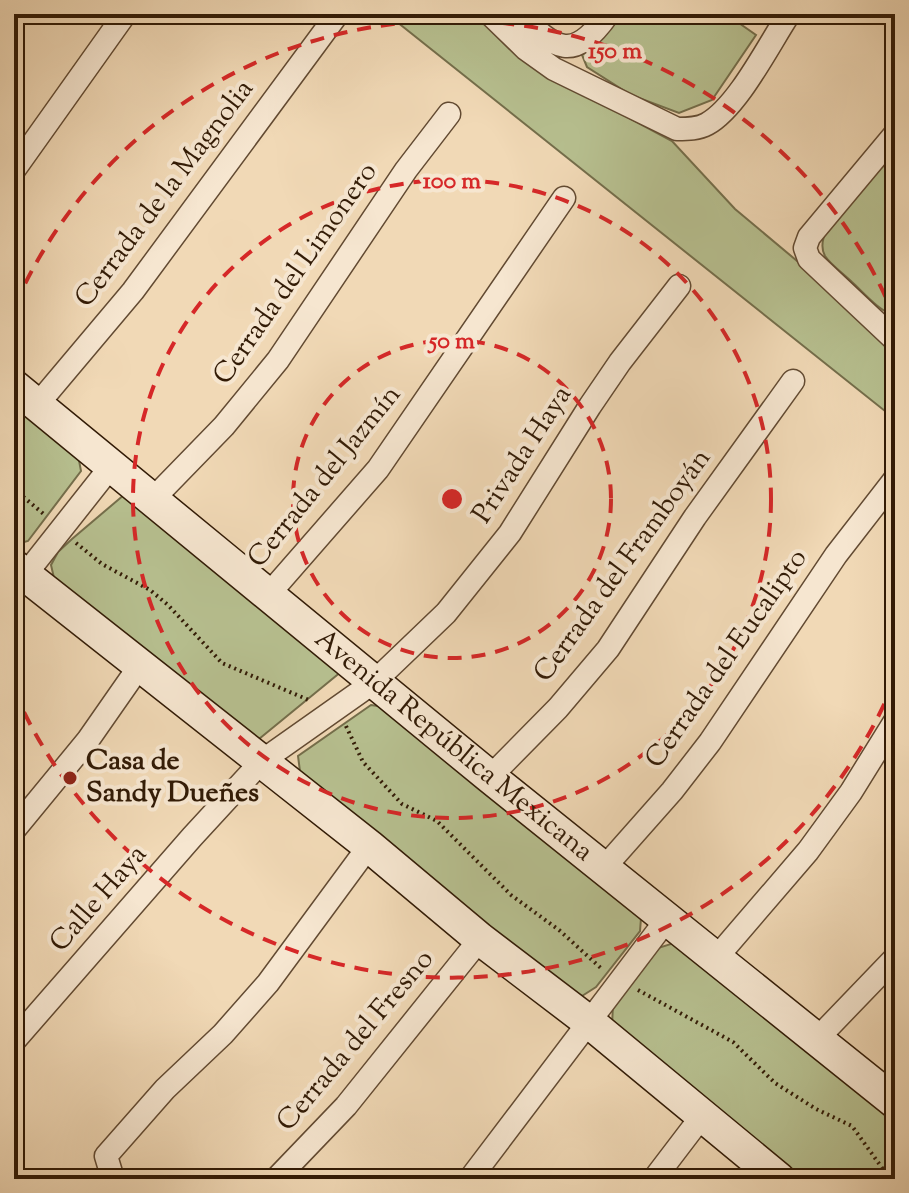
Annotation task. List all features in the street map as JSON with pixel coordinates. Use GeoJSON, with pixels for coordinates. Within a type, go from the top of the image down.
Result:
{"type":"FeatureCollection","features":[{"type":"Feature","properties":{"kind":"main road","name":"Avenida República Mexicana"},"geometry":{"type":"LineString","coordinates":[[26,395],[603,869],[895,1102]]}},
{"type":"Feature","properties":{"kind":"main road"},"geometry":{"type":"LineString","coordinates":[[17,576],[141,664],[480,939],[589,1022],[779,1179]]}},
{"type":"Feature","properties":{"kind":"street"},"geometry":{"type":"LineString","coordinates":[[14,170],[125,14]]}},
{"type":"Feature","properties":{"kind":"street"},"geometry":{"type":"LineString","coordinates":[[490,14],[526,49],[554,69],[677,129],[704,126],[732,103],[789,14]]}},
{"type":"Feature","properties":{"kind":"street"},"geometry":{"type":"LineString","coordinates":[[519,14],[552,44],[567,46],[589,38],[608,14]]}},
{"type":"Feature","properties":{"kind":"street","name":"Cerrada de la Magnolia"},"geometry":{"type":"LineString","coordinates":[[26,395],[133,291],[336,16]]}},
{"type":"Feature","properties":{"kind":"street"},"geometry":{"type":"LineString","coordinates":[[554,69],[567,46]]}},
{"type":"Feature","properties":{"kind":"street","name":"Cerrada del Limonero"},"geometry":{"type":"LineString","coordinates":[[153,499],[261,383],[312,313],[406,170],[449,114]]}},
{"type":"Feature","properties":{"kind":"street"},"geometry":{"type":"LineString","coordinates":[[895,134],[809,237],[805,248],[809,259],[895,340]]}},
{"type":"Feature","properties":{"kind":"street","name":"Cerrada del Jazmín"},"geometry":{"type":"LineString","coordinates":[[268,595],[378,469],[564,198]]}},
{"type":"Feature","properties":{"kind":"street","name":"Privada Haya"},"geometry":{"type":"LineString","coordinates":[[332,710],[374,682],[446,613],[477,577],[510,533],[612,373],[679,286]]}},
{"type":"Feature","properties":{"kind":"street","name":"Cerrada del Framboyán"},"geometry":{"type":"LineString","coordinates":[[490,777],[558,708],[608,649],[695,517],[793,381]]}},
{"type":"Feature","properties":{"kind":"street"},"geometry":{"type":"LineString","coordinates":[[17,576],[61,529],[112,465]]}},
{"type":"Feature","properties":{"kind":"street","name":"Cerrada del Eucalipto"},"geometry":{"type":"LineString","coordinates":[[603,869],[672,791],[710,742],[836,555],[895,479]]}},
{"type":"Feature","properties":{"kind":"street"},"geometry":{"type":"LineString","coordinates":[[14,830],[88,740],[141,664]]}},
{"type":"Feature","properties":{"kind":"street","name":"Calle Haya"},"geometry":{"type":"LineString","coordinates":[[14,1041],[262,761],[332,710]]}},
{"type":"Feature","properties":{"kind":"street"},"geometry":{"type":"LineString","coordinates":[[717,957],[808,851],[851,792],[895,721]]}},
{"type":"Feature","properties":{"kind":"street"},"geometry":{"type":"LineString","coordinates":[[113,1179],[106,1156],[165,1089],[223,1034],[258,995],[369,846]]}},
{"type":"Feature","properties":{"kind":"street"},"geometry":{"type":"LineString","coordinates":[[470,1179],[667,919]]}},
{"type":"Feature","properties":{"kind":"street","name":"Cerrada del Fresno"},"geometry":{"type":"LineString","coordinates":[[276,1179],[346,1106],[480,939]]}},
{"type":"Feature","properties":{"kind":"street"},"geometry":{"type":"LineString","coordinates":[[818,1038],[895,958]]}},
{"type":"Feature","properties":{"kind":"street"},"geometry":{"type":"LineString","coordinates":[[654,1179],[702,1116]]}},
{"type":"Feature","properties":{"kind":"path"},"geometry":{"type":"LineString","coordinates":[[14,489],[102,564],[150,590],[168,605],[222,663],[332,710],[345,723],[363,762],[402,804],[437,821],[511,895],[559,930],[600,968],[733,1042],[775,1083],[816,1109],[852,1126],[890,1179]]}},
{"type":"Feature","properties":{"kind":"green space"},"geometry":{"type":"Polygon","coordinates":[[[387,14],[479,14],[560,81],[672,141],[735,209],[895,343],[895,419],[387,14]]]}},
{"type":"Feature","properties":{"kind":"green space"},"geometry":{"type":"Polygon","coordinates":[[[616,14],[726,14],[756,35],[712,100],[679,113],[631,95],[587,67],[582,55],[616,14]]]}},
{"type":"Feature","properties":{"kind":"green space"},"geometry":{"type":"Polygon","coordinates":[[[891,159],[895,162],[895,316],[878,306],[831,263],[825,256],[822,244],[826,231],[845,203],[891,159]]]}},
{"type":"Feature","properties":{"kind":"green space"},"geometry":{"type":"Polygon","coordinates":[[[14,403],[78,455],[81,471],[28,541],[14,545],[14,403]]]}},
{"type":"Feature","properties":{"kind":"green space"},"geometry":{"type":"Polygon","coordinates":[[[125,494],[342,671],[259,739],[54,578],[51,565],[58,552],[125,494]]]}},
{"type":"Feature","properties":{"kind":"green space"},"geometry":{"type":"Polygon","coordinates":[[[371,705],[391,708],[641,918],[640,931],[596,987],[582,996],[561,990],[301,779],[298,756],[371,705]]]}},
{"type":"Feature","properties":{"kind":"green space"},"geometry":{"type":"Polygon","coordinates":[[[677,942],[895,1114],[895,1179],[796,1179],[628,1043],[612,1026],[613,1005],[658,948],[677,942]]]}},
{"type":"Feature","properties":{"kind":"place","name":"Casa de Sandy Dueñes"},"geometry":{"type":"Point","coordinates":[70,778]}}]}
